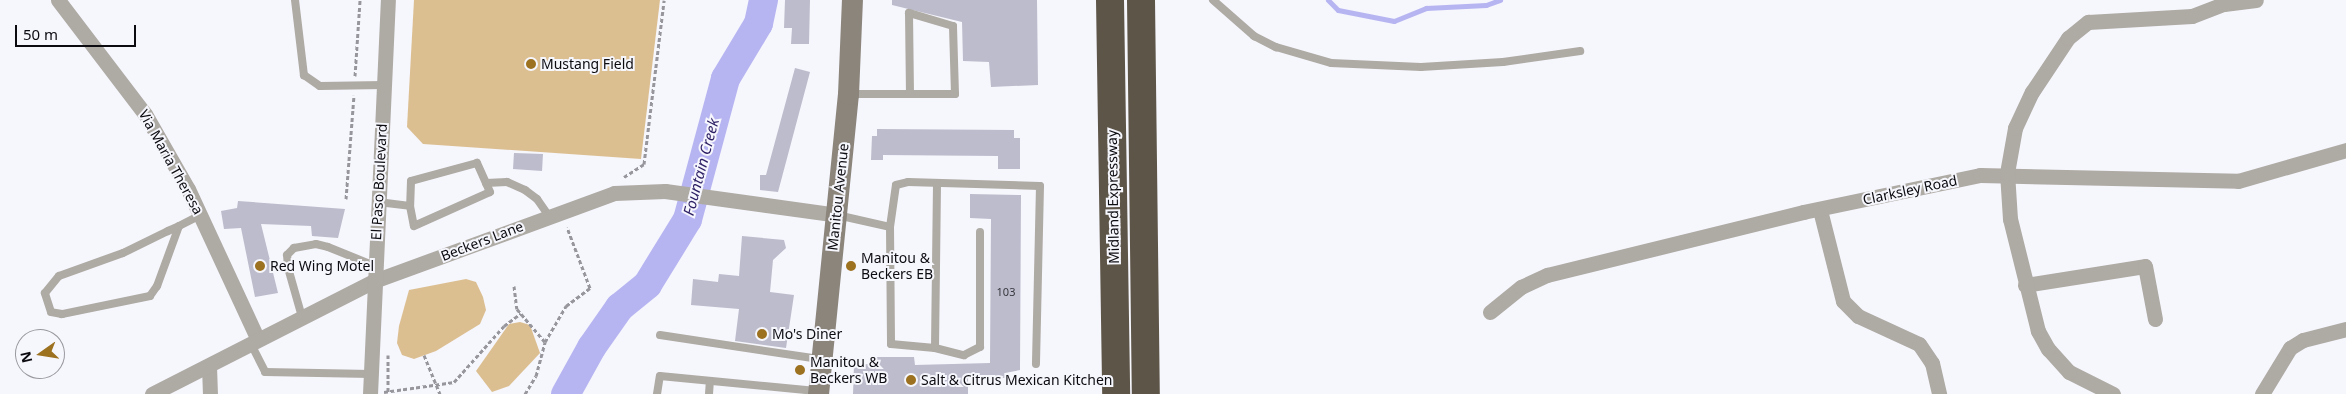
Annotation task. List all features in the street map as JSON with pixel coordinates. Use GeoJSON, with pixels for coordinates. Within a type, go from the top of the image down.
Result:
{"type":"FeatureCollection","features":[{"type":"Feature","properties":{"kind":"highway"},"geometry":{"type":"LineString","coordinates":[[1141,3],[1146,273],[1146,394]]}},
{"type":"Feature","properties":{"kind":"highway","name":"Midland Expressway"},"geometry":{"type":"LineString","coordinates":[[1110,4],[1116,394]]}},
{"type":"Feature","properties":{"kind":"highway"},"geometry":{"type":"LineString","coordinates":[[1146,273],[1152,394]]}},
{"type":"Feature","properties":{"kind":"main road","name":"Manitou Avenue"},"geometry":{"type":"LineString","coordinates":[[818,393],[848,94],[852,0]]}},
{"type":"Feature","properties":{"kind":"street","name":"Via Maria Theresa"},"geometry":{"type":"LineString","coordinates":[[58,0],[145,114],[201,215],[254,342]]}},
{"type":"Feature","properties":{"kind":"street","name":"El Paso Boulevard"},"geometry":{"type":"LineString","coordinates":[[370,394],[388,0]]}},
{"type":"Feature","properties":{"kind":"street"},"geometry":{"type":"LineString","coordinates":[[2113,394],[2069,372],[2048,349],[2038,331],[2010,219],[2007,173],[2015,128],[2022,108],[2077,29],[2101,20],[2192,16],[2224,4],[2256,0]]}},
{"type":"Feature","properties":{"kind":"street","name":"Clarksley Road"},"geometry":{"type":"LineString","coordinates":[[1490,312],[1521,287],[1547,275],[1980,174],[2007,173],[2238,181],[2346,150]]}},
{"type":"Feature","properties":{"kind":"street","name":"Beckers Lane"},"geometry":{"type":"LineString","coordinates":[[152,394],[374,282],[614,193],[665,191],[837,215]]}},
{"type":"Feature","properties":{"kind":"street"},"geometry":{"type":"LineString","coordinates":[[1820,210],[1843,301],[1858,316],[1919,344],[1932,362],[1939,394]]}},
{"type":"Feature","properties":{"kind":"street"},"geometry":{"type":"LineString","coordinates":[[2025,285],[2145,266],[2155,319]]}},
{"type":"Feature","properties":{"kind":"street"},"geometry":{"type":"LineString","coordinates":[[2262,394],[2290,348],[2303,340],[2346,329]]}},
{"type":"Feature","properties":{"kind":"street"},"geometry":{"type":"LineString","coordinates":[[209,366],[210,394]]}},
{"type":"Feature","properties":{"kind":"lane"},"geometry":{"type":"LineString","coordinates":[[295,0],[304,75],[320,86],[384,85]]}},
{"type":"Feature","properties":{"kind":"lane"},"geometry":{"type":"LineString","coordinates":[[1213,0],[1254,36],[1276,47],[1331,63],[1421,67],[1503,62],[1580,51]]}},
{"type":"Feature","properties":{"kind":"lane"},"geometry":{"type":"LineString","coordinates":[[848,94],[910,94],[955,94],[953,26],[910,13],[910,94]]}},
{"type":"Feature","properties":{"kind":"lane"},"geometry":{"type":"LineString","coordinates":[[477,163],[490,192],[414,226],[410,206],[411,181],[477,163]]}},
{"type":"Feature","properties":{"kind":"lane"},"geometry":{"type":"LineString","coordinates":[[486,182],[508,182],[525,190],[537,199],[549,216]]}},
{"type":"Feature","properties":{"kind":"lane"},"geometry":{"type":"LineString","coordinates":[[935,348],[937,183]]}},
{"type":"Feature","properties":{"kind":"lane"},"geometry":{"type":"LineString","coordinates":[[980,232],[980,348],[964,355],[935,348],[891,344],[890,227],[896,185],[937,183],[1040,186],[1036,364]]}},
{"type":"Feature","properties":{"kind":"lane"},"geometry":{"type":"LineString","coordinates":[[378,202],[410,206]]}},
{"type":"Feature","properties":{"kind":"lane"},"geometry":{"type":"LineString","coordinates":[[179,226],[150,296],[71,312],[51,312],[45,293],[59,276],[124,254],[179,226],[201,215]]}},
{"type":"Feature","properties":{"kind":"lane"},"geometry":{"type":"LineString","coordinates":[[837,215],[890,227]]}},
{"type":"Feature","properties":{"kind":"lane"},"geometry":{"type":"LineString","coordinates":[[302,318],[288,268],[287,254],[294,248],[316,244],[375,266]]}},
{"type":"Feature","properties":{"kind":"lane"},"geometry":{"type":"LineString","coordinates":[[660,335],[821,360]]}},
{"type":"Feature","properties":{"kind":"lane"},"geometry":{"type":"LineString","coordinates":[[254,342],[265,372],[371,374]]}},
{"type":"Feature","properties":{"kind":"lane"},"geometry":{"type":"LineString","coordinates":[[658,394],[660,376],[818,393]]}},
{"type":"Feature","properties":{"kind":"lane"},"geometry":{"type":"LineString","coordinates":[[709,394],[710,381]]}},
{"type":"Feature","properties":{"kind":"path"},"geometry":{"type":"LineString","coordinates":[[346,199],[360,0]]}},
{"type":"Feature","properties":{"kind":"path"},"geometry":{"type":"LineString","coordinates":[[616,180],[644,164],[664,0]]}},
{"type":"Feature","properties":{"kind":"path"},"geometry":{"type":"LineString","coordinates":[[524,394],[536,376],[545,342],[566,306],[590,288],[564,220]]}},
{"type":"Feature","properties":{"kind":"path"},"geometry":{"type":"LineString","coordinates":[[514,286],[517,309],[545,342]]}},
{"type":"Feature","properties":{"kind":"path"},"geometry":{"type":"LineString","coordinates":[[370,394],[454,382],[504,326],[521,313]]}},
{"type":"Feature","properties":{"kind":"path"},"geometry":{"type":"LineString","coordinates":[[424,355],[438,385],[440,394]]}},
{"type":"Feature","properties":{"kind":"shaded area","name":"Mustang Field"},"geometry":{"type":"Polygon","coordinates":[[[414,0],[660,0],[641,159],[423,144],[407,127],[414,0]]]}},
{"type":"Feature","properties":{"kind":"shaded area"},"geometry":{"type":"Polygon","coordinates":[[[466,279],[476,282],[483,297],[486,310],[480,324],[436,351],[414,359],[402,355],[397,343],[399,326],[409,290],[466,279]]]}},
{"type":"Feature","properties":{"kind":"shaded area"},"geometry":{"type":"Polygon","coordinates":[[[520,322],[530,325],[540,353],[509,386],[492,392],[476,371],[509,324],[520,322]]]}},
{"type":"Feature","properties":{"kind":"building"},"geometry":{"type":"Polygon","coordinates":[[[785,0],[810,0],[809,44],[791,44],[792,28],[784,28],[785,0]]]}},
{"type":"Feature","properties":{"kind":"building"},"geometry":{"type":"Polygon","coordinates":[[[892,0],[1037,0],[1038,85],[991,87],[989,62],[963,61],[962,22],[892,5],[892,0]]]}},
{"type":"Feature","properties":{"kind":"building"},"geometry":{"type":"Polygon","coordinates":[[[795,68],[810,72],[778,192],[760,190],[760,175],[766,175],[795,68]]]}},
{"type":"Feature","properties":{"kind":"building"},"geometry":{"type":"Polygon","coordinates":[[[877,129],[1014,130],[1014,138],[1020,138],[1020,169],[998,169],[998,156],[883,155],[883,160],[871,160],[872,136],[877,136],[877,129]]]}},
{"type":"Feature","properties":{"kind":"building"},"geometry":{"type":"Polygon","coordinates":[[[514,153],[543,154],[542,171],[513,169],[514,153]]]}},
{"type":"Feature","properties":{"kind":"building"},"geometry":{"type":"Polygon","coordinates":[[[970,194],[1021,195],[1020,370],[1005,373],[1005,378],[968,376],[968,394],[853,394],[854,365],[869,364],[869,357],[914,357],[915,365],[990,363],[991,219],[970,218],[970,194]]]}},
{"type":"Feature","properties":{"kind":"building","name":"Red Wing Motel"},"geometry":{"type":"Polygon","coordinates":[[[238,201],[345,209],[338,238],[312,236],[311,226],[261,224],[278,293],[255,297],[241,228],[224,229],[221,211],[237,208],[238,201]]]}},
{"type":"Feature","properties":{"kind":"building"},"geometry":{"type":"Polygon","coordinates":[[[742,236],[784,240],[786,248],[773,260],[770,292],[794,295],[786,348],[735,341],[739,309],[691,305],[693,279],[718,282],[719,274],[739,276],[742,236]]]}},
{"type":"Feature","properties":{"kind":"waterway","name":"Fountain Creek"},"geometry":{"type":"LineString","coordinates":[[565,394],[591,347],[619,307],[647,284],[687,219],[725,78],[758,23],[763,0]]}},
{"type":"Feature","properties":{"kind":"waterway"},"geometry":{"type":"LineString","coordinates":[[1328,0],[1338,10],[1394,21],[1426,8],[1486,5],[1500,0]]}},
{"type":"Feature","properties":{"kind":"place","name":"Mustang Field"},"geometry":{"type":"Point","coordinates":[531,64]}},
{"type":"Feature","properties":{"kind":"place","name":"Red Wing Motel"},"geometry":{"type":"Point","coordinates":[260,266]}},
{"type":"Feature","properties":{"kind":"place","name":"Manitou & Beckers EB"},"geometry":{"type":"Point","coordinates":[851,266]}},
{"type":"Feature","properties":{"kind":"place","name":"Mo's Diner"},"geometry":{"type":"Point","coordinates":[762,334]}},
{"type":"Feature","properties":{"kind":"place","name":"Manitou & Beckers WB"},"geometry":{"type":"Point","coordinates":[800,370]}},
{"type":"Feature","properties":{"kind":"place","name":"Salt & Citrus Mexican Kitchen"},"geometry":{"type":"Point","coordinates":[911,380]}}]}
